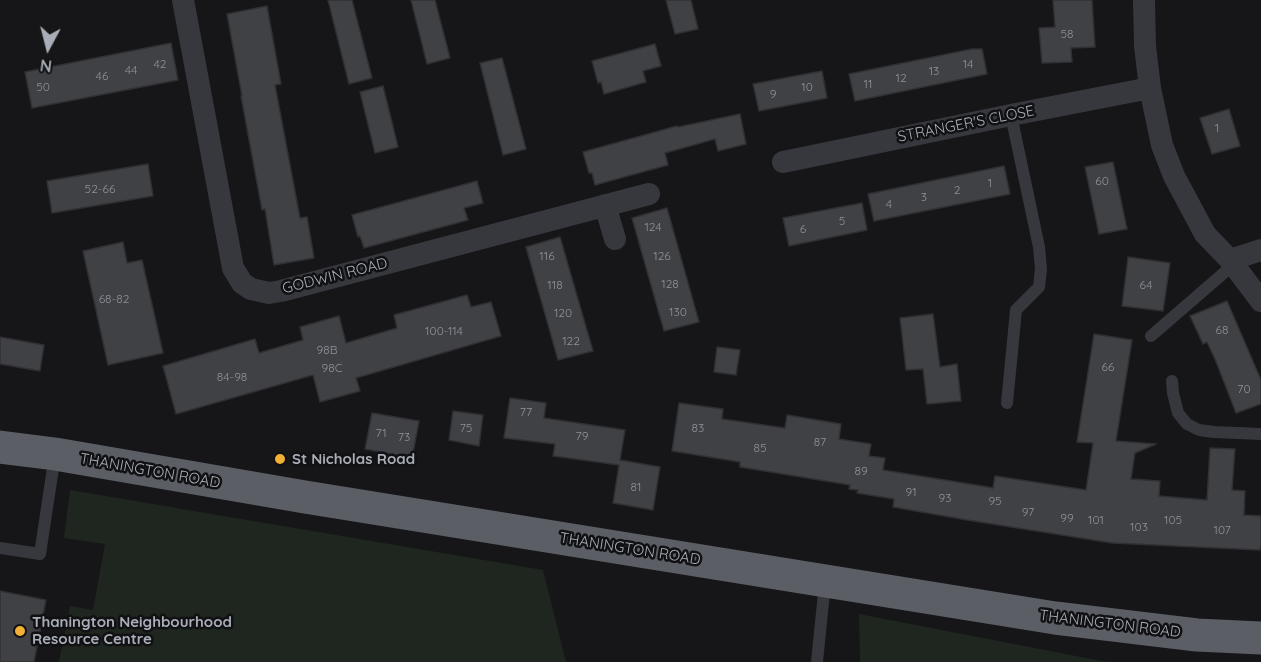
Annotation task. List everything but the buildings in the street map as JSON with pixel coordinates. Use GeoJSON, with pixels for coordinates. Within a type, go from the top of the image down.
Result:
{"type":"FeatureCollection","features":[{"type":"Feature","properties":{"kind":"highway","name":"THANINGTON ROAD"},"geometry":{"type":"LineString","coordinates":[[0,447],[55,454],[328,501],[1055,618],[1197,634],[1261,638]]}},
{"type":"Feature","properties":{"kind":"street","name":"GODWIN ROAD"},"geometry":{"type":"LineString","coordinates":[[183,0],[233,268],[242,283],[251,289],[269,293],[281,291],[650,194]]}},
{"type":"Feature","properties":{"kind":"street"},"geometry":{"type":"LineString","coordinates":[[1144,0],[1145,46],[1150,88],[1162,145],[1174,176],[1205,234],[1231,262],[1261,301]]}},
{"type":"Feature","properties":{"kind":"street","name":"STRANGER'S CLOSE"},"geometry":{"type":"LineString","coordinates":[[783,162],[1150,88]]}},
{"type":"Feature","properties":{"kind":"street"},"geometry":{"type":"LineString","coordinates":[[605,206],[615,239]]}},
{"type":"Feature","properties":{"kind":"street"},"geometry":{"type":"LineString","coordinates":[[1231,262],[1261,250]]}},
{"type":"Feature","properties":{"kind":"lane"},"geometry":{"type":"LineString","coordinates":[[1007,403],[1016,310],[1039,287],[1041,269],[1011,115]]}},
{"type":"Feature","properties":{"kind":"lane"},"geometry":{"type":"LineString","coordinates":[[1151,336],[1231,262]]}},
{"type":"Feature","properties":{"kind":"lane"},"geometry":{"type":"LineString","coordinates":[[1172,381],[1178,413],[1187,424],[1199,430],[1261,434]]}},
{"type":"Feature","properties":{"kind":"lane"},"geometry":{"type":"LineString","coordinates":[[0,548],[40,554],[55,454]]}},
{"type":"Feature","properties":{"kind":"lane"},"geometry":{"type":"LineString","coordinates":[[817,662],[826,580]]}},
{"type":"Feature","properties":{"kind":"shaded area"},"geometry":{"type":"Polygon","coordinates":[[[70,490],[543,570],[566,662],[59,662],[70,606],[93,610],[105,544],[64,538],[70,490]]]}},
{"type":"Feature","properties":{"kind":"shaded area"},"geometry":{"type":"Polygon","coordinates":[[[859,614],[1102,661],[1113,662],[860,662],[859,614]]]}},
{"type":"Feature","properties":{"kind":"place","name":"St Nicholas Road"},"geometry":{"type":"Point","coordinates":[280,459]}},
{"type":"Feature","properties":{"kind":"place","name":"Thanington Neighbourhood Resource Centre"},"geometry":{"type":"Point","coordinates":[20,631]}}]}
